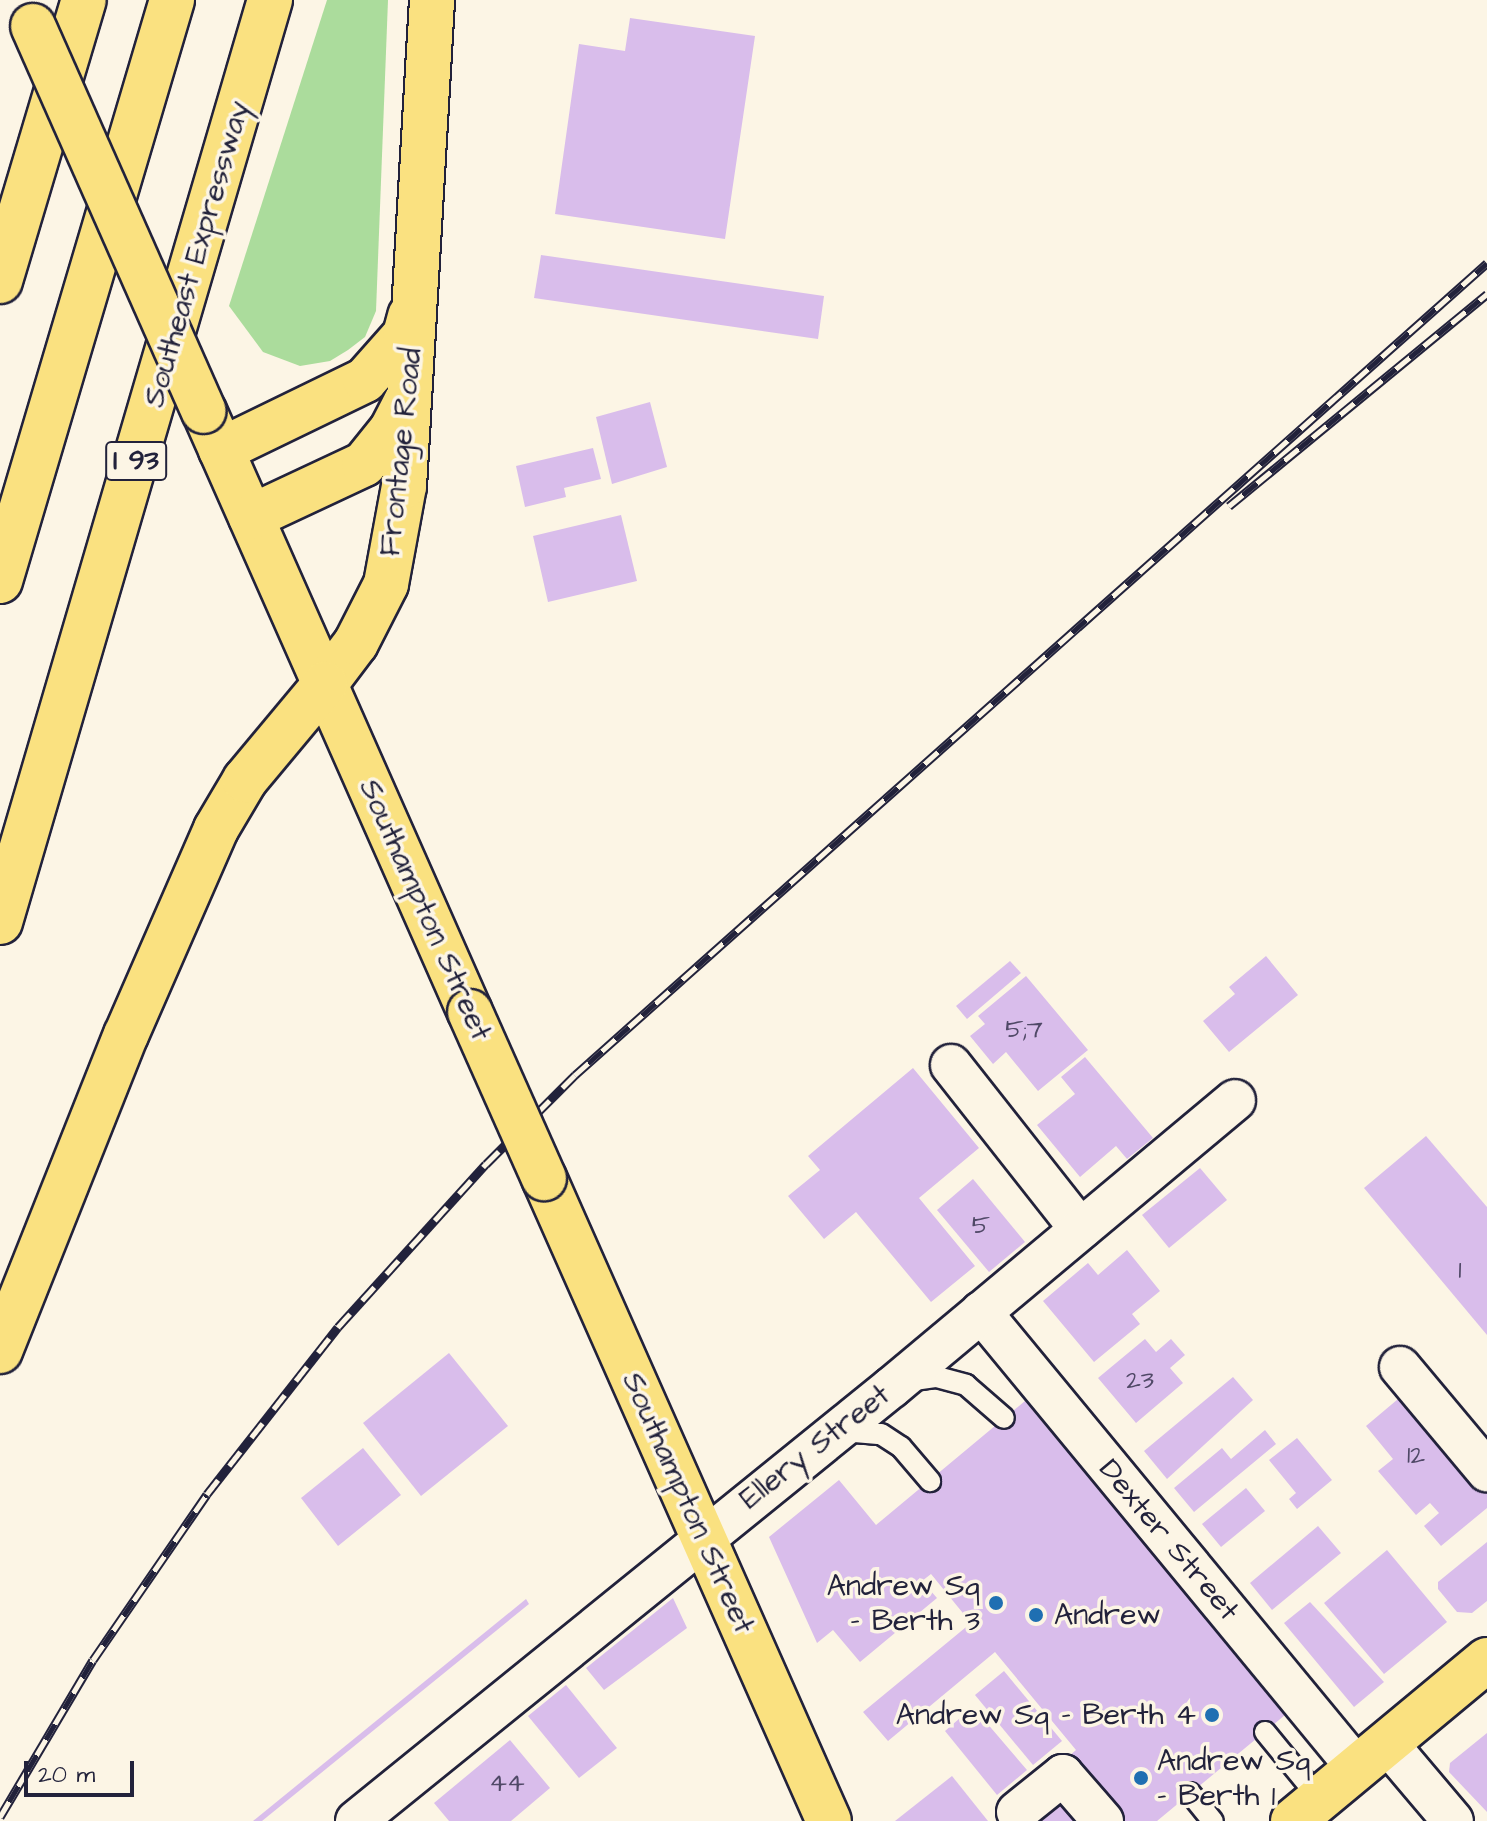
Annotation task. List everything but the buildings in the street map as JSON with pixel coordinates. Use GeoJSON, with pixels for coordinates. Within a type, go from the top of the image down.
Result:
{"type":"FeatureCollection","features":[{"type":"Feature","properties":{"kind":"main road"},"geometry":{"type":"LineString","coordinates":[[0,281],[84,0]]}},
{"type":"Feature","properties":{"kind":"main road"},"geometry":{"type":"LineString","coordinates":[[0,581],[172,0]]}},
{"type":"Feature","properties":{"kind":"main road","name":"Southeast Expressway"},"geometry":{"type":"LineString","coordinates":[[0,922],[270,0]]}},
{"type":"Feature","properties":{"kind":"main road","name":"Frontage Road"},"geometry":{"type":"LineString","coordinates":[[0,1351],[131,1022],[216,829],[245,780],[356,643],[386,584],[404,486],[432,0]]}},
{"type":"Feature","properties":{"kind":"main road","name":"Southampton Street"},"geometry":{"type":"LineString","coordinates":[[27,13],[829,1821]]}},
{"type":"Feature","properties":{"kind":"main road","name":"Frontage Road"},"geometry":{"type":"LineString","coordinates":[[212,430],[365,380],[405,335],[414,298]]}},
{"type":"Feature","properties":{"kind":"main road"},"geometry":{"type":"LineString","coordinates":[[251,517],[364,464],[392,429],[411,387]]}},
{"type":"Feature","properties":{"kind":"main road"},"geometry":{"type":"LineString","coordinates":[[1307,1810],[1487,1660]]}},
{"type":"Feature","properties":{"kind":"street"},"geometry":{"type":"LineString","coordinates":[[951,1065],[1080,1229]]}},
{"type":"Feature","properties":{"kind":"street","name":"Ellery Street"},"geometry":{"type":"LineString","coordinates":[[356,1821],[703,1536],[892,1387],[1235,1100]]}},
{"type":"Feature","properties":{"kind":"street","name":"Dexter Street"},"geometry":{"type":"LineString","coordinates":[[981,1312],[1372,1756],[1453,1821]]}},
{"type":"Feature","properties":{"kind":"street"},"geometry":{"type":"LineString","coordinates":[[1400,1367],[1487,1471]]}},
{"type":"Feature","properties":{"kind":"street"},"geometry":{"type":"LineString","coordinates":[[1017,1812],[1063,1775],[1103,1821]]}},
{"type":"Feature","properties":{"kind":"lane"},"geometry":{"type":"LineString","coordinates":[[892,1387],[923,1378],[953,1380],[980,1392],[1004,1418]]}},
{"type":"Feature","properties":{"kind":"lane"},"geometry":{"type":"LineString","coordinates":[[828,1436],[855,1429],[881,1434],[901,1447],[930,1481]]}},
{"type":"Feature","properties":{"kind":"lane"},"geometry":{"type":"LineString","coordinates":[[1265,1732],[1307,1810]]}},
{"type":"Feature","properties":{"kind":"lane"},"geometry":{"type":"LineString","coordinates":[[1190,1793],[1213,1821]]}},
{"type":"Feature","properties":{"kind":"green space"},"geometry":{"type":"Polygon","coordinates":[[[327,0],[388,0],[376,311],[365,337],[348,350],[330,361],[300,366],[263,352],[229,306],[327,0]]]}},
{"type":"Feature","properties":{"kind":"railway"},"geometry":{"type":"LineString","coordinates":[[0,1817],[93,1660],[207,1494],[338,1327],[486,1164],[575,1075],[1487,263]]}},
{"type":"Feature","properties":{"kind":"railway"},"geometry":{"type":"LineString","coordinates":[[1229,506],[1487,294]]}},
{"type":"Feature","properties":{"kind":"place","name":"Andrew Sq - Berth 3"},"geometry":{"type":"Point","coordinates":[996,1603]}},
{"type":"Feature","properties":{"kind":"place","name":"Andrew"},"geometry":{"type":"Point","coordinates":[1036,1615]}},
{"type":"Feature","properties":{"kind":"place","name":"Andrew Sq - Berth 4"},"geometry":{"type":"Point","coordinates":[1212,1715]}},
{"type":"Feature","properties":{"kind":"place","name":"Andrew Sq - Berth 1"},"geometry":{"type":"Point","coordinates":[1141,1778]}}]}
